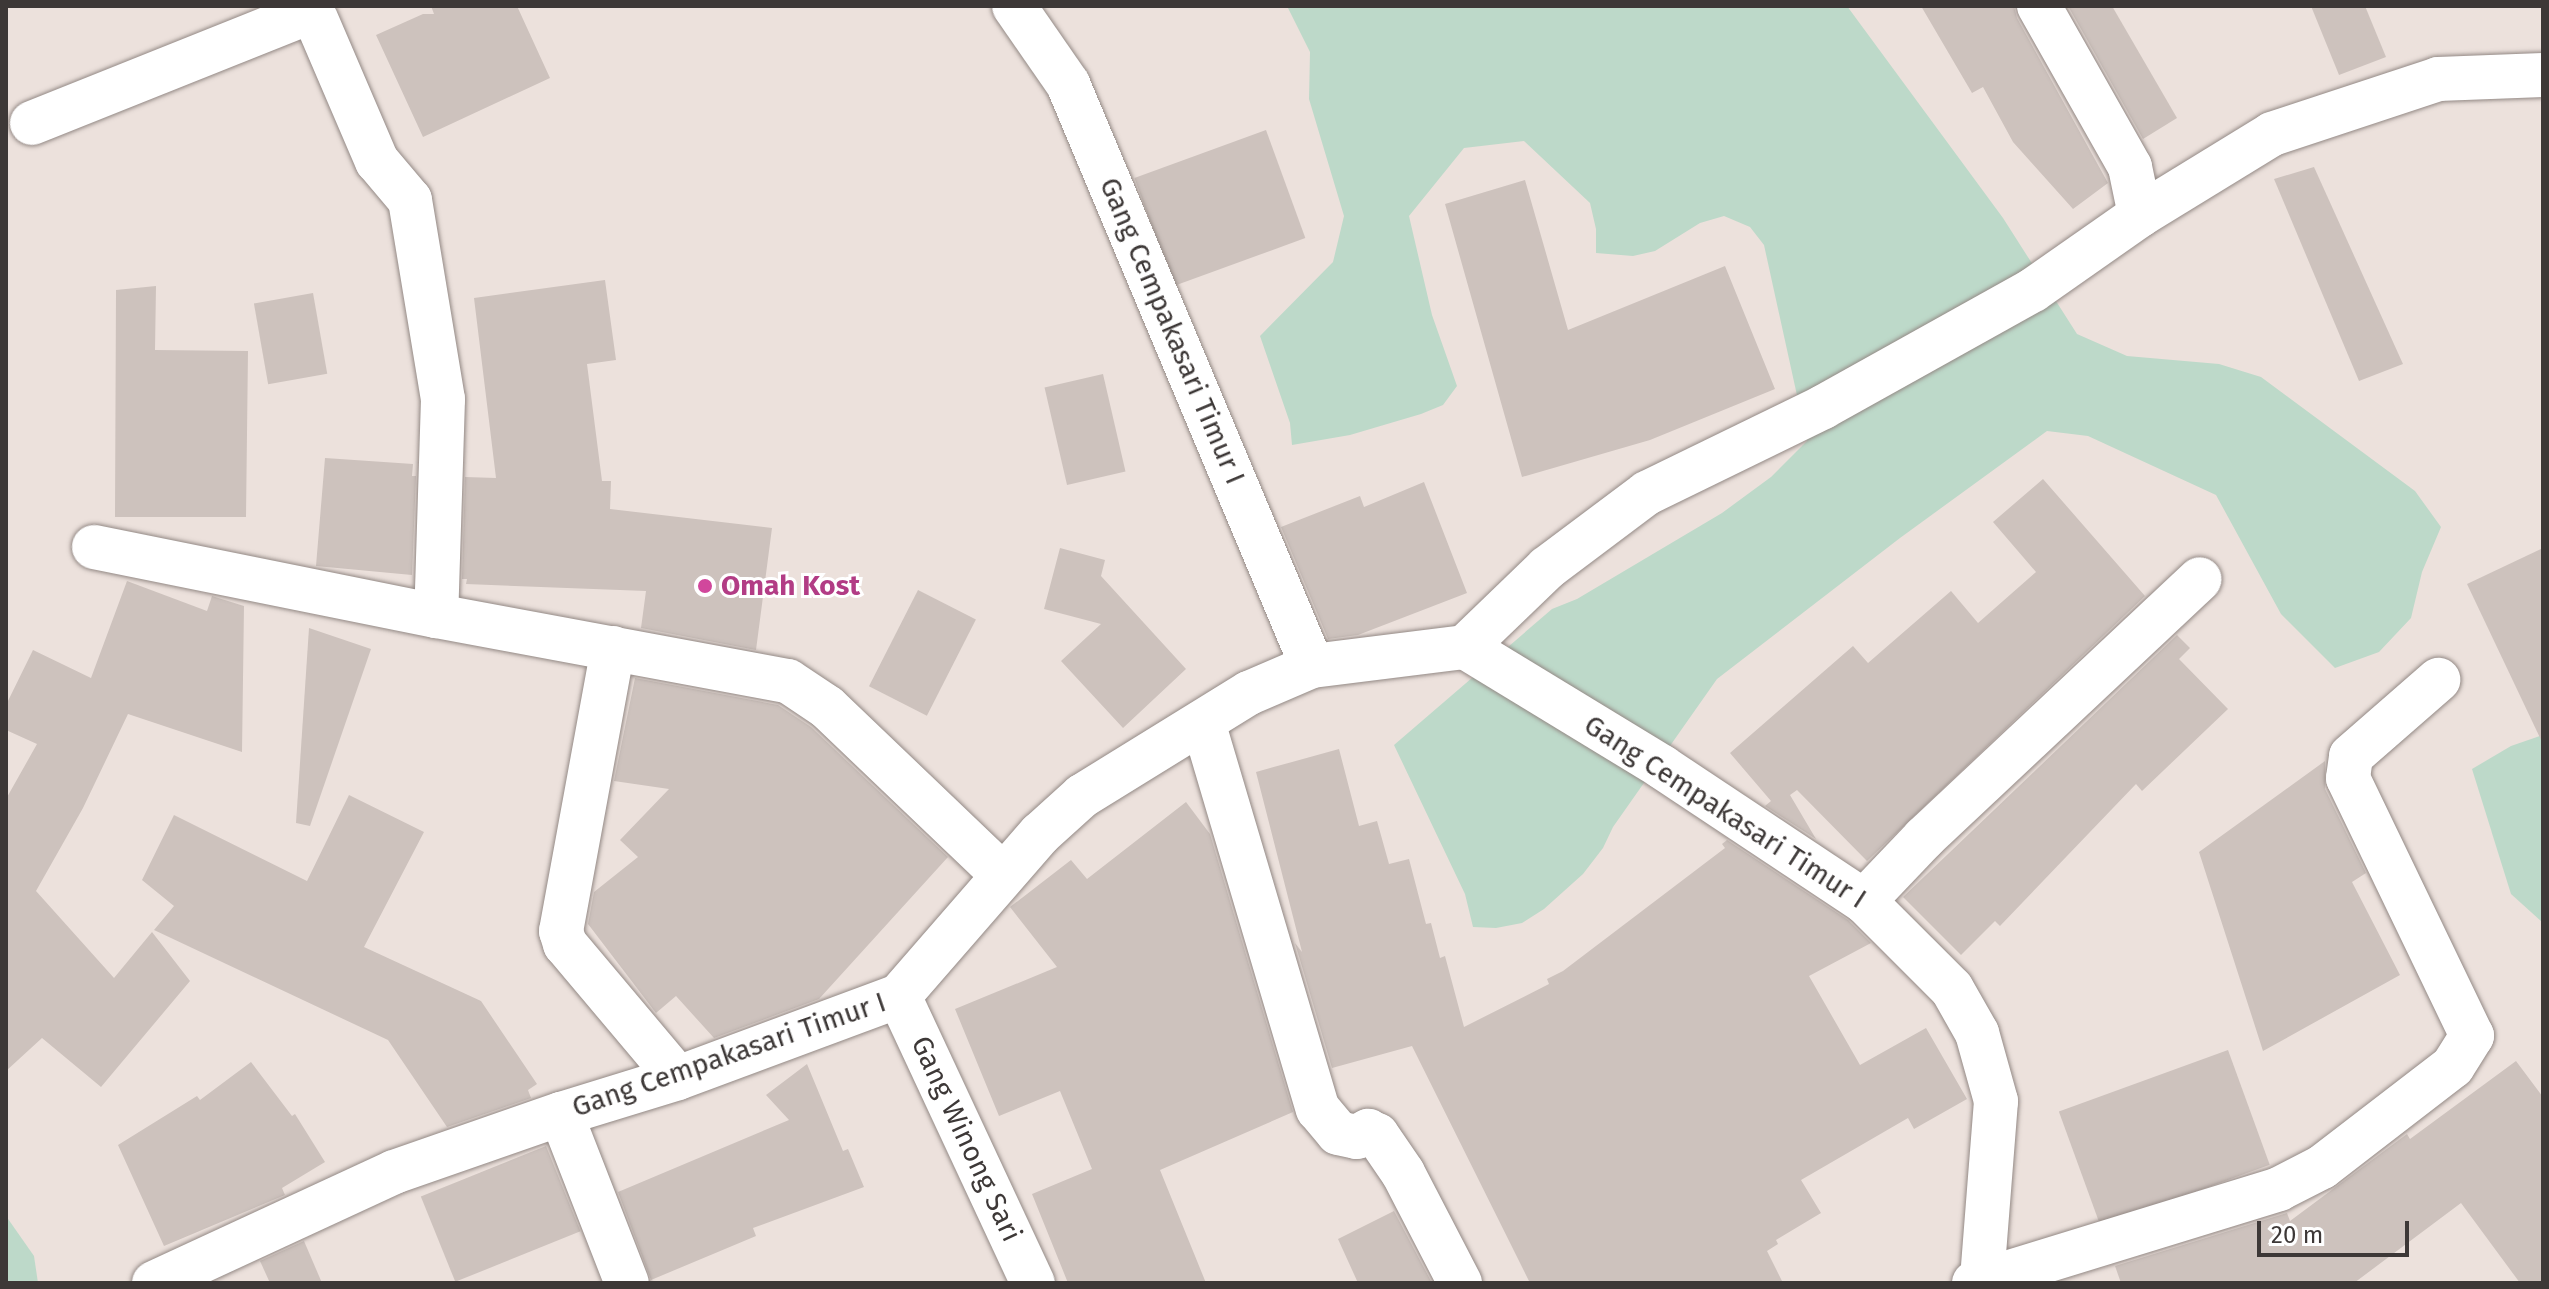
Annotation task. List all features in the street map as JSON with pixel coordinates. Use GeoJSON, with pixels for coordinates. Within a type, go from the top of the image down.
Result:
{"type":"FeatureCollection","features":[{"type":"Feature","properties":{"kind":"street","name":"Gang Cempakasari Timur I"},"geometry":{"type":"LineString","coordinates":[[1014,6],[1068,84],[1312,666]]}},
{"type":"Feature","properties":{"kind":"street"},"geometry":{"type":"LineString","coordinates":[[2039,6],[2130,167],[2140,215]]}},
{"type":"Feature","properties":{"kind":"street"},"geometry":{"type":"LineString","coordinates":[[32,123],[307,12],[377,161],[410,200],[443,399],[436,616]]}},
{"type":"Feature","properties":{"kind":"street"},"geometry":{"type":"LineString","coordinates":[[1465,647],[1547,568],[1647,493],[1823,407],[2062,273],[2140,215],[2272,134],[2438,79],[2543,75]]}},
{"type":"Feature","properties":{"kind":"street"},"geometry":{"type":"LineString","coordinates":[[94,547],[436,616],[788,681],[827,707],[1003,875]]}},
{"type":"Feature","properties":{"kind":"street"},"geometry":{"type":"LineString","coordinates":[[1864,901],[1924,838],[2200,579]]}},
{"type":"Feature","properties":{"kind":"street","name":"Gang Cempakasari Timur I"},"geometry":{"type":"LineString","coordinates":[[154,1283],[394,1172],[561,1114],[678,1078],[899,996],[1040,834],[1082,796],[1249,693],[1312,666],[1465,647],[1662,767],[1864,901],[1952,989],[1977,1033],[1996,1101],[1982,1282]]}},
{"type":"Feature","properties":{"kind":"street"},"geometry":{"type":"LineString","coordinates":[[613,648],[561,931],[565,944],[678,1078]]}},
{"type":"Feature","properties":{"kind":"street"},"geometry":{"type":"LineString","coordinates":[[1982,1282],[2279,1189],[2322,1167],[2453,1066],[2472,1036],[2348,778],[2351,756],[2438,680]]}},
{"type":"Feature","properties":{"kind":"street"},"geometry":{"type":"LineString","coordinates":[[1203,722],[1318,1109],[1338,1133],[1357,1137],[1369,1131],[1377,1135],[1403,1173],[1460,1283]]}},
{"type":"Feature","properties":{"kind":"street","name":"Gang Winong Sari"},"geometry":{"type":"LineString","coordinates":[[899,996],[1033,1283]]}},
{"type":"Feature","properties":{"kind":"street"},"geometry":{"type":"LineString","coordinates":[[561,1114],[627,1283]]}},
{"type":"Feature","properties":{"kind":"green space"},"geometry":{"type":"Polygon","coordinates":[[[1287,6],[1847,6],[2003,218],[2077,334],[2127,356],[2219,364],[2261,377],[2415,491],[2441,527],[2422,572],[2411,618],[2379,652],[2335,668],[2281,614],[2216,495],[2088,436],[2047,431],[1900,538],[1717,679],[1613,827],[1603,848],[1583,874],[1544,909],[1522,923],[1496,928],[1473,927],[1465,894],[1394,745],[1552,609],[1577,599],[1722,513],[1771,477],[1807,441],[1764,245],[1750,227],[1724,216],[1700,223],[1655,251],[1633,256],[1596,253],[1596,229],[1590,203],[1524,141],[1464,148],[1409,216],[1432,315],[1457,386],[1443,405],[1350,435],[1292,445],[1290,423],[1260,336],[1333,262],[1344,216],[1309,99],[1310,52],[1287,6]]]}},
{"type":"Feature","properties":{"kind":"green space"},"geometry":{"type":"Polygon","coordinates":[[[2543,735],[2543,923],[2511,894],[2472,769],[2511,746],[2543,735]]]}},
{"type":"Feature","properties":{"kind":"green space"},"geometry":{"type":"Polygon","coordinates":[[[6,1216],[34,1256],[38,1283],[6,1283],[6,1216]]]}},
{"type":"Feature","properties":{"kind":"building"},"geometry":{"type":"Polygon","coordinates":[[[431,6],[517,6],[550,78],[423,137],[376,35],[423,14],[434,14],[431,6]]]}},
{"type":"Feature","properties":{"kind":"building"},"geometry":{"type":"Polygon","coordinates":[[[1921,6],[2014,6],[2017,18],[2108,183],[2073,209],[2013,142],[1983,87],[1972,93],[1921,6]]]}},
{"type":"Feature","properties":{"kind":"building"},"geometry":{"type":"Polygon","coordinates":[[[2068,6],[2112,6],[2177,118],[2143,139],[2068,6]]]}},
{"type":"Feature","properties":{"kind":"building"},"geometry":{"type":"Polygon","coordinates":[[[2311,6],[2365,6],[2386,57],[2339,75],[2311,6]]]}},
{"type":"Feature","properties":{"kind":"building"},"geometry":{"type":"Polygon","coordinates":[[[1266,130],[1305,238],[1174,286],[1134,178],[1266,130]]]}},
{"type":"Feature","properties":{"kind":"building"},"geometry":{"type":"Polygon","coordinates":[[[2314,167],[2403,364],[2359,381],[2274,179],[2314,167]]]}},
{"type":"Feature","properties":{"kind":"building"},"geometry":{"type":"Polygon","coordinates":[[[1525,180],[1568,330],[1725,266],[1775,389],[1650,440],[1522,477],[1445,204],[1525,180]]]}},
{"type":"Feature","properties":{"kind":"building"},"geometry":{"type":"Polygon","coordinates":[[[605,280],[616,360],[587,364],[602,481],[611,481],[610,509],[772,528],[756,650],[641,628],[646,591],[466,584],[467,579],[462,579],[465,477],[496,478],[474,298],[605,280]]]}},
{"type":"Feature","properties":{"kind":"building"},"geometry":{"type":"Polygon","coordinates":[[[156,286],[155,350],[248,351],[246,517],[115,517],[116,290],[156,286]]]}},
{"type":"Feature","properties":{"kind":"building"},"geometry":{"type":"Polygon","coordinates":[[[313,293],[327,374],[268,384],[254,303],[313,293]]]}},
{"type":"Feature","properties":{"kind":"building"},"geometry":{"type":"Polygon","coordinates":[[[1103,374],[1125,471],[1067,485],[1045,387],[1103,374]]]}},
{"type":"Feature","properties":{"kind":"building"},"geometry":{"type":"Polygon","coordinates":[[[325,458],[413,464],[412,476],[416,476],[412,575],[316,566],[325,458]]]}},
{"type":"Feature","properties":{"kind":"building"},"geometry":{"type":"Polygon","coordinates":[[[2043,479],[2145,596],[1867,861],[1797,790],[1790,795],[1816,839],[1765,806],[1771,801],[1730,753],[1853,646],[1868,663],[1951,591],[1978,623],[2036,572],[1993,522],[2043,479]]]}},
{"type":"Feature","properties":{"kind":"building"},"geometry":{"type":"Polygon","coordinates":[[[1424,482],[1467,593],[1358,635],[1328,639],[1281,527],[1360,496],[1364,507],[1424,482]]]}},
{"type":"Feature","properties":{"kind":"building"},"geometry":{"type":"Polygon","coordinates":[[[1060,548],[1105,560],[1101,576],[1186,669],[1123,728],[1061,661],[1101,624],[1044,609],[1060,548]]]}},
{"type":"Feature","properties":{"kind":"building"},"geometry":{"type":"Polygon","coordinates":[[[2543,548],[2543,744],[2467,584],[2543,548]]]}},
{"type":"Feature","properties":{"kind":"building"},"geometry":{"type":"Polygon","coordinates":[[[127,581],[207,611],[212,596],[244,606],[242,752],[128,714],[83,808],[36,891],[114,978],[152,932],[190,981],[101,1087],[42,1038],[6,1071],[6,799],[37,744],[6,730],[6,705],[33,650],[91,678],[127,581]]]}},
{"type":"Feature","properties":{"kind":"building"},"geometry":{"type":"Polygon","coordinates":[[[918,590],[976,620],[927,716],[869,686],[918,590]]]}},
{"type":"Feature","properties":{"kind":"building"},"geometry":{"type":"Polygon","coordinates":[[[309,628],[371,649],[310,826],[296,823],[309,628]]]}},
{"type":"Feature","properties":{"kind":"building"},"geometry":{"type":"Polygon","coordinates":[[[2177,635],[2190,648],[2179,659],[2228,709],[2142,791],[2136,784],[2000,926],[1995,921],[1961,955],[1903,897],[2177,635]]]}},
{"type":"Feature","properties":{"kind":"building"},"geometry":{"type":"Polygon","coordinates":[[[635,678],[778,705],[811,727],[948,857],[819,999],[714,1038],[676,996],[656,1013],[588,924],[594,892],[638,857],[620,840],[669,789],[614,781],[635,678]]]}},
{"type":"Feature","properties":{"kind":"building"},"geometry":{"type":"Polygon","coordinates":[[[1339,749],[1359,826],[1377,821],[1389,864],[1409,859],[1426,924],[1431,923],[1440,958],[1445,956],[1464,1027],[1549,984],[1547,979],[1563,971],[1725,848],[1722,844],[1727,840],[1848,920],[1871,943],[1809,976],[1860,1065],[1926,1028],[1967,1099],[1914,1129],[1908,1118],[1801,1180],[1821,1213],[1776,1240],[1778,1244],[1767,1251],[1783,1283],[1530,1283],[1412,1046],[1332,1068],[1295,943],[1302,952],[1256,772],[1339,749]]]}},
{"type":"Feature","properties":{"kind":"building"},"geometry":{"type":"Polygon","coordinates":[[[2325,761],[2325,789],[2366,873],[2352,882],[2400,975],[2263,1051],[2199,852],[2325,761]]]}},
{"type":"Feature","properties":{"kind":"building"},"geometry":{"type":"Polygon","coordinates":[[[349,795],[424,832],[364,947],[481,1001],[537,1084],[528,1090],[531,1098],[447,1127],[388,1040],[154,930],[174,906],[142,880],[174,815],[307,881],[349,795]]]}},
{"type":"Feature","properties":{"kind":"building"},"geometry":{"type":"Polygon","coordinates":[[[1186,802],[1210,834],[1293,1112],[1160,1170],[1206,1283],[1068,1283],[1032,1194],[1092,1169],[1060,1091],[999,1116],[955,1009],[1057,967],[1010,907],[1071,860],[1087,879],[1186,802]]]}},
{"type":"Feature","properties":{"kind":"building"},"geometry":{"type":"Polygon","coordinates":[[[2228,1050],[2270,1165],[2101,1226],[2059,1112],[2228,1050]]]}},
{"type":"Feature","properties":{"kind":"building"},"geometry":{"type":"Polygon","coordinates":[[[2516,1061],[2543,1097],[2543,1283],[2520,1283],[2461,1203],[2354,1283],[2121,1283],[2115,1266],[2287,1213],[2290,1221],[2407,1134],[2410,1139],[2516,1061]]]}},
{"type":"Feature","properties":{"kind":"building"},"geometry":{"type":"Polygon","coordinates":[[[251,1062],[292,1116],[295,1114],[325,1162],[282,1188],[285,1195],[164,1246],[118,1145],[197,1096],[200,1100],[251,1062]]]}},
{"type":"Feature","properties":{"kind":"building"},"geometry":{"type":"Polygon","coordinates":[[[807,1064],[843,1151],[848,1149],[864,1187],[753,1228],[756,1236],[651,1280],[618,1192],[789,1120],[766,1095],[807,1064]]]}},
{"type":"Feature","properties":{"kind":"building"},"geometry":{"type":"Polygon","coordinates":[[[546,1146],[580,1231],[455,1282],[421,1197],[546,1146]]]}},
{"type":"Feature","properties":{"kind":"building"},"geometry":{"type":"Polygon","coordinates":[[[1394,1211],[1432,1283],[1358,1283],[1338,1239],[1394,1211]]]}},
{"type":"Feature","properties":{"kind":"building"},"geometry":{"type":"Polygon","coordinates":[[[304,1241],[322,1283],[270,1283],[260,1261],[304,1241]]]}},
{"type":"Feature","properties":{"kind":"place","name":"Omah Kost"},"geometry":{"type":"Point","coordinates":[705,586]}}]}
